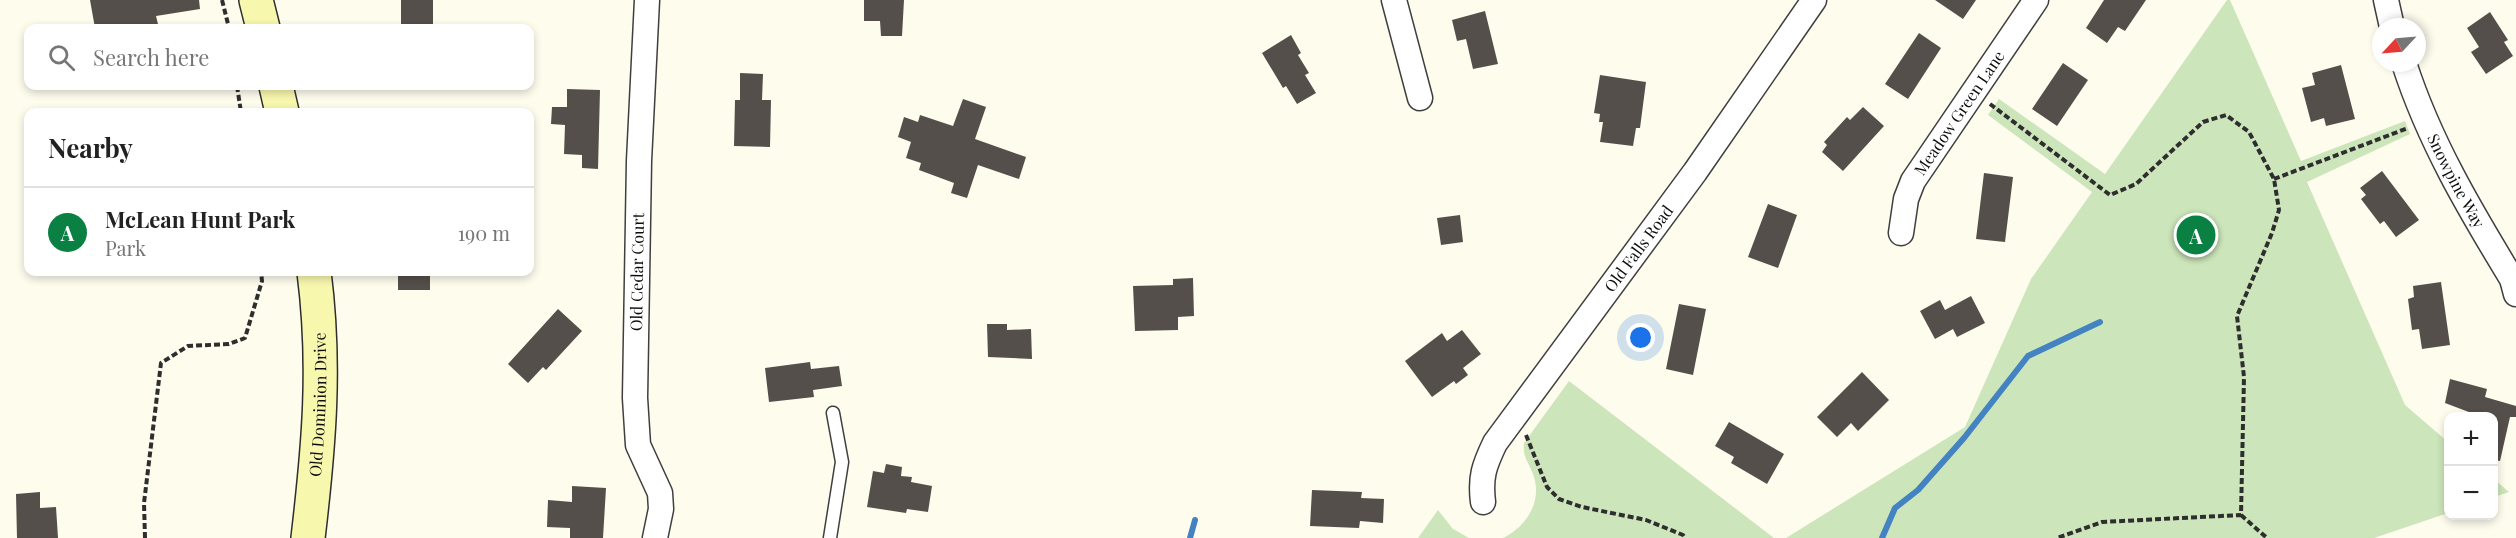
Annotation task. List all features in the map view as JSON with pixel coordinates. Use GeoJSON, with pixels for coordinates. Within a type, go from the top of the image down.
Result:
{"type":"FeatureCollection","features":[{"type":"Feature","properties":{"kind":"main road"},"geometry":{"type":"LineString","coordinates":[[256,0],[262,24]]}},
{"type":"Feature","properties":{"kind":"main road"},"geometry":{"type":"LineString","coordinates":[[277,90],[281,108]]}},
{"type":"Feature","properties":{"kind":"main road","name":"Old Dominion Drive"},"geometry":{"type":"LineString","coordinates":[[308,538],[320,445],[320,320],[314,276]]}},
{"type":"Feature","properties":{"kind":"street","name":"Old Cedar Court"},"geometry":{"type":"LineString","coordinates":[[647,0],[639,161],[635,398],[638,445],[660,493],[661,509],[655,538]]}},
{"type":"Feature","properties":{"kind":"street"},"geometry":{"type":"LineString","coordinates":[[1394,0],[1420,98]]}},
{"type":"Feature","properties":{"kind":"street","name":"Old Falls Road"},"geometry":{"type":"LineString","coordinates":[[1483,502],[1481,481],[1485,464],[1495,443],[1695,172],[1815,0]]}},
{"type":"Feature","properties":{"kind":"street","name":"Meadow Green Lane"},"geometry":{"type":"LineString","coordinates":[[1901,233],[1906,199],[1913,181],[2036,0]]}},
{"type":"Feature","properties":{"kind":"street"},"geometry":{"type":"LineString","coordinates":[[2386,0],[2390,18]]}},
{"type":"Feature","properties":{"kind":"street","name":"Snowpine Way"},"geometry":{"type":"LineString","coordinates":[[2407,72],[2426,121],[2460,192],[2511,279],[2516,294]]}},
{"type":"Feature","properties":{"kind":"lane"},"geometry":{"type":"LineString","coordinates":[[830,538],[842,462],[833,412]]}},
{"type":"Feature","properties":{"kind":"path"},"geometry":{"type":"LineString","coordinates":[[222,0],[228,24]]}},
{"type":"Feature","properties":{"kind":"path"},"geometry":{"type":"LineString","coordinates":[[238,90],[240,108]]}},
{"type":"Feature","properties":{"kind":"path"},"geometry":{"type":"LineString","coordinates":[[1972,93],[2110,195],[2136,184],[2203,122],[2226,115],[2249,132],[2274,179],[2279,210],[2272,233],[2237,316],[2244,377],[2241,515]]}},
{"type":"Feature","properties":{"kind":"path"},"geometry":{"type":"LineString","coordinates":[[2274,179],[2426,121]]}},
{"type":"Feature","properties":{"kind":"path"},"geometry":{"type":"LineString","coordinates":[[145,538],[144,503],[161,363],[188,346],[229,344],[245,338],[262,281],[261,276]]}},
{"type":"Feature","properties":{"kind":"path"},"geometry":{"type":"LineString","coordinates":[[1514,416],[1521,423],[1547,487],[1559,499],[1582,507],[1646,520],[1682,537]]}},
{"type":"Feature","properties":{"kind":"path"},"geometry":{"type":"LineString","coordinates":[[2057,538],[2102,522],[2241,515],[2267,538]]}},
{"type":"Feature","properties":{"kind":"green space"},"geometry":{"type":"Polygon","coordinates":[[[2227,0],[2230,0],[2301,161],[2405,121],[2410,134],[2307,182],[2405,405],[2444,439],[2444,514],[2374,538],[1786,538],[1965,427],[2031,279],[2092,192],[1988,115],[1999,99],[2105,174],[2227,0]]]}},
{"type":"Feature","properties":{"kind":"green space"},"geometry":{"type":"Polygon","coordinates":[[[1569,381],[1774,538],[1503,538],[1526,520],[1536,494],[1536,484],[1525,456],[1524,443],[1569,381]]]}},
{"type":"Feature","properties":{"kind":"green space"},"geometry":{"type":"Polygon","coordinates":[[[2498,482],[2509,492],[2498,496],[2498,482]]]}},
{"type":"Feature","properties":{"kind":"green space"},"geometry":{"type":"Polygon","coordinates":[[[1438,510],[1453,529],[1469,538],[1418,538],[1438,510]]]}},
{"type":"Feature","properties":{"kind":"building"},"geometry":{"type":"Polygon","coordinates":[[[90,0],[199,0],[200,9],[156,16],[158,24],[94,24],[90,0]]]}},
{"type":"Feature","properties":{"kind":"building"},"geometry":{"type":"Polygon","coordinates":[[[401,0],[433,0],[433,24],[401,24],[401,0]]]}},
{"type":"Feature","properties":{"kind":"building"},"geometry":{"type":"Polygon","coordinates":[[[864,0],[904,0],[902,36],[881,36],[880,21],[864,21],[864,0]]]}},
{"type":"Feature","properties":{"kind":"building"},"geometry":{"type":"Polygon","coordinates":[[[1935,0],[1976,0],[1963,19],[1935,0]]]}},
{"type":"Feature","properties":{"kind":"building"},"geometry":{"type":"Polygon","coordinates":[[[2104,0],[2146,0],[2125,31],[2118,27],[2107,43],[2086,28],[2104,0]]]}},
{"type":"Feature","properties":{"kind":"building"},"geometry":{"type":"Polygon","coordinates":[[[1485,11],[1498,64],[1473,69],[1466,39],[1457,41],[1452,20],[1485,11]]]}},
{"type":"Feature","properties":{"kind":"building"},"geometry":{"type":"Polygon","coordinates":[[[2490,12],[2508,40],[2504,42],[2513,56],[2486,74],[2471,52],[2479,47],[2467,28],[2490,12]]]}},
{"type":"Feature","properties":{"kind":"building"},"geometry":{"type":"Polygon","coordinates":[[[1919,33],[1941,48],[1908,99],[1885,84],[1919,33]]]}},
{"type":"Feature","properties":{"kind":"building"},"geometry":{"type":"Polygon","coordinates":[[[1291,35],[1301,53],[1298,55],[1309,73],[1305,75],[1316,93],[1297,104],[1286,86],[1283,88],[1262,53],[1291,35]]]}},
{"type":"Feature","properties":{"kind":"building"},"geometry":{"type":"Polygon","coordinates":[[[2063,63],[2088,80],[2057,126],[2032,109],[2063,63]]]}},
{"type":"Feature","properties":{"kind":"building"},"geometry":{"type":"Polygon","coordinates":[[[2341,65],[2355,119],[2326,126],[2324,118],[2311,122],[2302,88],[2315,85],[2312,73],[2341,65]]]}},
{"type":"Feature","properties":{"kind":"building"},"geometry":{"type":"Polygon","coordinates":[[[740,73],[763,74],[762,100],[771,100],[770,147],[734,146],[735,100],[740,100],[740,73]]]}},
{"type":"Feature","properties":{"kind":"building"},"geometry":{"type":"Polygon","coordinates":[[[1600,75],[1646,82],[1640,128],[1636,128],[1633,146],[1600,142],[1603,122],[1599,122],[1600,114],[1594,113],[1600,75]]]}},
{"type":"Feature","properties":{"kind":"building"},"geometry":{"type":"Polygon","coordinates":[[[567,89],[600,90],[598,169],[582,168],[582,155],[564,154],[565,125],[551,124],[552,107],[567,107],[567,89]]]}},
{"type":"Feature","properties":{"kind":"building"},"geometry":{"type":"Polygon","coordinates":[[[963,99],[986,107],[975,139],[1026,157],[1019,179],[978,165],[967,198],[951,193],[954,183],[919,170],[921,163],[906,158],[911,142],[898,137],[904,117],[918,122],[920,115],[953,126],[963,99]]]}},
{"type":"Feature","properties":{"kind":"building"},"geometry":{"type":"Polygon","coordinates":[[[1863,107],[1884,126],[1843,171],[1822,152],[1827,145],[1824,142],[1847,117],[1850,120],[1863,107]]]}},
{"type":"Feature","properties":{"kind":"building"},"geometry":{"type":"Polygon","coordinates":[[[2382,171],[2419,220],[2396,237],[2384,221],[2380,224],[2361,199],[2366,195],[2360,188],[2382,171]]]}},
{"type":"Feature","properties":{"kind":"building"},"geometry":{"type":"Polygon","coordinates":[[[1984,173],[2013,177],[2005,242],[1976,239],[1984,173]]]}},
{"type":"Feature","properties":{"kind":"building"},"geometry":{"type":"Polygon","coordinates":[[[1768,204],[1797,215],[1778,268],[1748,257],[1768,204]]]}},
{"type":"Feature","properties":{"kind":"building"},"geometry":{"type":"Polygon","coordinates":[[[1460,215],[1463,242],[1441,245],[1437,218],[1460,215]]]}},
{"type":"Feature","properties":{"kind":"building"},"geometry":{"type":"Polygon","coordinates":[[[398,276],[430,276],[430,290],[398,290],[398,276]]]}},
{"type":"Feature","properties":{"kind":"building"},"geometry":{"type":"Polygon","coordinates":[[[1193,278],[1194,316],[1178,317],[1178,330],[1135,331],[1133,286],[1173,285],[1173,279],[1193,278]]]}},
{"type":"Feature","properties":{"kind":"building"},"geometry":{"type":"Polygon","coordinates":[[[2441,282],[2450,345],[2422,349],[2419,329],[2412,330],[2408,299],[2414,297],[2413,286],[2441,282]]]}},
{"type":"Feature","properties":{"kind":"building"},"geometry":{"type":"Polygon","coordinates":[[[1971,296],[1985,323],[1957,337],[1953,329],[1935,339],[1920,311],[1940,300],[1945,310],[1971,296]]]}},
{"type":"Feature","properties":{"kind":"building"},"geometry":{"type":"Polygon","coordinates":[[[1679,304],[1706,309],[1693,375],[1666,369],[1679,304]]]}},
{"type":"Feature","properties":{"kind":"building"},"geometry":{"type":"Polygon","coordinates":[[[558,309],[582,331],[546,370],[543,367],[528,383],[508,364],[558,309]]]}},
{"type":"Feature","properties":{"kind":"building"},"geometry":{"type":"Polygon","coordinates":[[[987,324],[1007,324],[1007,330],[1031,329],[1032,359],[988,357],[987,324]]]}},
{"type":"Feature","properties":{"kind":"building"},"geometry":{"type":"Polygon","coordinates":[[[1462,330],[1481,354],[1463,368],[1468,375],[1456,384],[1454,381],[1432,397],[1405,361],[1442,333],[1447,341],[1462,330]]]}},
{"type":"Feature","properties":{"kind":"building"},"geometry":{"type":"Polygon","coordinates":[[[810,362],[811,369],[839,366],[842,386],[813,390],[814,397],[769,402],[765,368],[810,362]]]}},
{"type":"Feature","properties":{"kind":"building"},"geometry":{"type":"Polygon","coordinates":[[[1862,372],[1889,400],[1858,431],[1851,423],[1837,437],[1817,417],[1862,372]]]}},
{"type":"Feature","properties":{"kind":"building"},"geometry":{"type":"Polygon","coordinates":[[[2450,379],[2487,389],[2485,397],[2516,406],[2516,417],[2510,417],[2500,461],[2498,461],[2498,412],[2469,412],[2445,403],[2450,379]]]}},
{"type":"Feature","properties":{"kind":"building"},"geometry":{"type":"Polygon","coordinates":[[[1729,422],[1784,454],[1767,484],[1731,463],[1734,457],[1715,446],[1729,422]]]}},
{"type":"Feature","properties":{"kind":"building"},"geometry":{"type":"Polygon","coordinates":[[[886,464],[902,467],[901,476],[912,477],[911,482],[932,486],[928,512],[907,509],[906,513],[867,507],[873,471],[884,473],[886,464]]]}},
{"type":"Feature","properties":{"kind":"building"},"geometry":{"type":"Polygon","coordinates":[[[572,486],[606,488],[603,538],[570,538],[570,528],[547,527],[548,500],[572,502],[572,486]]]}},
{"type":"Feature","properties":{"kind":"building"},"geometry":{"type":"Polygon","coordinates":[[[1312,490],[1362,492],[1361,498],[1384,499],[1383,523],[1360,521],[1359,528],[1310,526],[1312,490]]]}},
{"type":"Feature","properties":{"kind":"building"},"geometry":{"type":"Polygon","coordinates":[[[40,492],[40,508],[56,507],[58,538],[17,538],[16,494],[40,492]]]}},
{"type":"Feature","properties":{"kind":"waterway"},"geometry":{"type":"LineString","coordinates":[[1882,538],[1895,508],[1918,490],[1964,438],[2028,356],[2100,322]]}},
{"type":"Feature","properties":{"kind":"waterway"},"geometry":{"type":"LineString","coordinates":[[1190,538],[1195,520]]}},
{"type":"Feature","properties":{"kind":"place","name":"McLean Hunt Park"},"geometry":{"type":"Point","coordinates":[2196,235]}}]}
